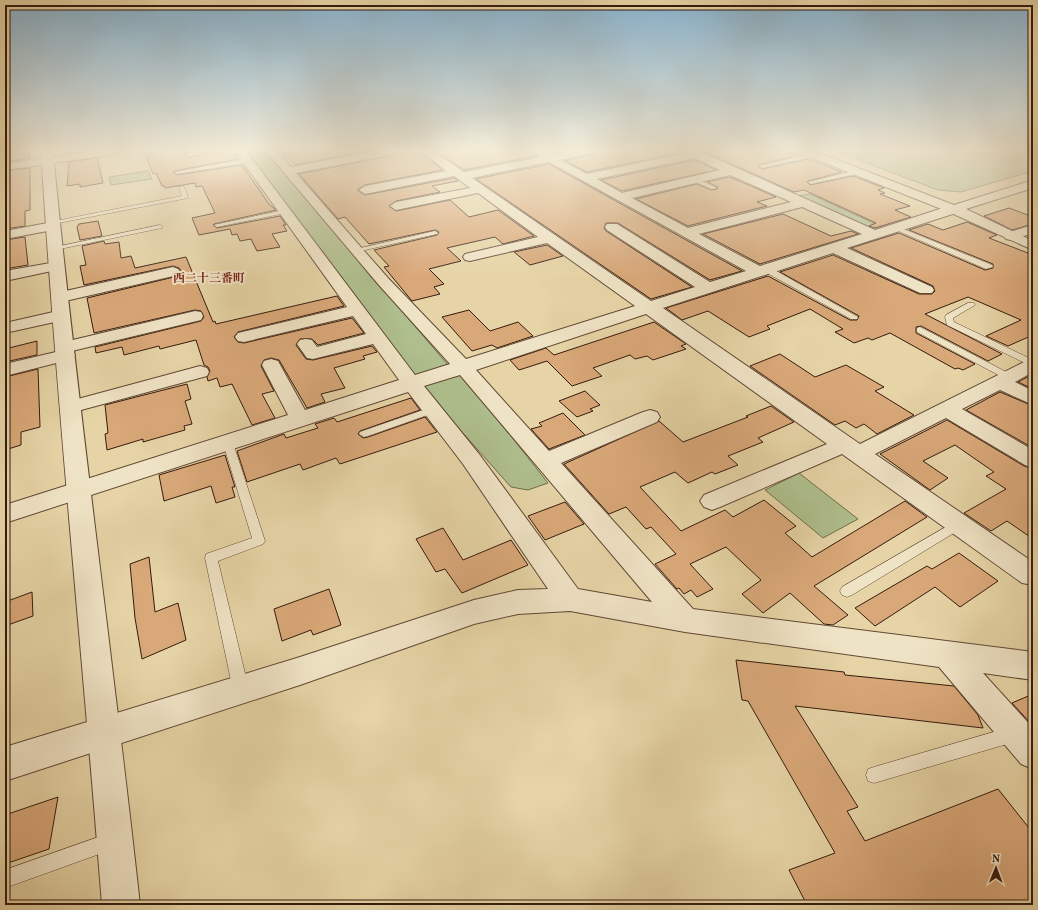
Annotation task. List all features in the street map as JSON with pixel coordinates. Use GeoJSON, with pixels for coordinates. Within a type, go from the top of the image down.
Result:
{"type":"FeatureCollection","features":[{"type":"Feature","properties":{"kind":"street"},"geometry":{"type":"LineString","coordinates":[[50,193],[70,407],[105,732],[121,905]]}},
{"type":"Feature","properties":{"kind":"street"},"geometry":{"type":"LineString","coordinates":[[270,193],[411,383],[471,459],[570,599]]}},
{"type":"Feature","properties":{"kind":"street"},"geometry":{"type":"LineString","coordinates":[[307,193],[356,250],[462,366],[685,620]]}},
{"type":"Feature","properties":{"kind":"street"},"geometry":{"type":"LineString","coordinates":[[396,206],[458,193]]}},
{"type":"Feature","properties":{"kind":"street"},"geometry":{"type":"LineString","coordinates":[[486,193],[850,450],[1032,575]]}},
{"type":"Feature","properties":{"kind":"street"},"geometry":{"type":"LineString","coordinates":[[614,193],[685,233],[763,271]]}},
{"type":"Feature","properties":{"kind":"street"},"geometry":{"type":"LineString","coordinates":[[621,197],[636,193]]}},
{"type":"Feature","properties":{"kind":"street"},"geometry":{"type":"LineString","coordinates":[[782,193],[876,235]]}},
{"type":"Feature","properties":{"kind":"street"},"geometry":{"type":"LineString","coordinates":[[914,193],[954,209],[1033,246]]}},
{"type":"Feature","properties":{"kind":"street"},"geometry":{"type":"LineString","coordinates":[[5,514],[1003,193]]}},
{"type":"Feature","properties":{"kind":"street"},"geometry":{"type":"LineString","coordinates":[[685,233],[803,203]]}},
{"type":"Feature","properties":{"kind":"street"},"geometry":{"type":"LineString","coordinates":[[5,235],[53,224]]}},
{"type":"Feature","properties":{"kind":"street"},"geometry":{"type":"LineString","coordinates":[[612,227],[708,288]]}},
{"type":"Feature","properties":{"kind":"street"},"geometry":{"type":"LineString","coordinates":[[1011,236],[1033,228]]}},
{"type":"Feature","properties":{"kind":"street"},"geometry":{"type":"LineString","coordinates":[[470,257],[550,238]]}},
{"type":"Feature","properties":{"kind":"street"},"geometry":{"type":"LineString","coordinates":[[836,248],[926,290]]}},
{"type":"Feature","properties":{"kind":"street"},"geometry":{"type":"LineString","coordinates":[[5,276],[56,266]]}},
{"type":"Feature","properties":{"kind":"street"},"geometry":{"type":"LineString","coordinates":[[61,297],[173,272]]}},
{"type":"Feature","properties":{"kind":"street"},"geometry":{"type":"LineString","coordinates":[[244,337],[356,310]]}},
{"type":"Feature","properties":{"kind":"street"},"geometry":{"type":"LineString","coordinates":[[5,328],[62,315]]}},
{"type":"Feature","properties":{"kind":"street"},"geometry":{"type":"LineString","coordinates":[[5,370],[66,351],[195,316]]}},
{"type":"Feature","properties":{"kind":"street"},"geometry":{"type":"LineString","coordinates":[[306,344],[313,354],[377,337]]}},
{"type":"Feature","properties":{"kind":"street"},"geometry":{"type":"LineString","coordinates":[[712,501],[850,450],[946,409],[1033,364]]}},
{"type":"Feature","properties":{"kind":"street"},"geometry":{"type":"LineString","coordinates":[[271,365],[300,419]]}},
{"type":"Feature","properties":{"kind":"street"},"geometry":{"type":"LineString","coordinates":[[70,407],[200,372]]}},
{"type":"Feature","properties":{"kind":"street"},"geometry":{"type":"LineString","coordinates":[[1004,380],[1033,400]]}},
{"type":"Feature","properties":{"kind":"street"},"geometry":{"type":"LineString","coordinates":[[946,409],[1033,460]]}},
{"type":"Feature","properties":{"kind":"street"},"geometry":{"type":"LineString","coordinates":[[546,461],[650,417]]}},
{"type":"Feature","properties":{"kind":"street"},"geometry":{"type":"LineString","coordinates":[[5,764],[300,671],[474,612],[518,602],[570,599],[685,620],[948,656],[1033,666]]}},
{"type":"Feature","properties":{"kind":"street"},"geometry":{"type":"LineString","coordinates":[[948,656],[1025,743]]}},
{"type":"Feature","properties":{"kind":"lane"},"geometry":{"type":"LineString","coordinates":[[53,224],[186,197],[184,193]]}},
{"type":"Feature","properties":{"kind":"lane"},"geometry":{"type":"LineString","coordinates":[[217,225],[284,212]]}},
{"type":"Feature","properties":{"kind":"lane"},"geometry":{"type":"LineString","coordinates":[[55,248],[160,227]]}},
{"type":"Feature","properties":{"kind":"lane"},"geometry":{"type":"LineString","coordinates":[[896,228],[989,267]]}},
{"type":"Feature","properties":{"kind":"lane"},"geometry":{"type":"LineString","coordinates":[[356,250],[435,233]]}},
{"type":"Feature","properties":{"kind":"lane"},"geometry":{"type":"LineString","coordinates":[[763,271],[854,317]]}},
{"type":"Feature","properties":{"kind":"lane"},"geometry":{"type":"LineString","coordinates":[[971,306],[949,317],[950,323],[1033,364]]}},
{"type":"Feature","properties":{"kind":"lane"},"geometry":{"type":"LineString","coordinates":[[920,330],[1004,380]]}},
{"type":"Feature","properties":{"kind":"lane"},"geometry":{"type":"LineString","coordinates":[[364,434],[432,410]]}},
{"type":"Feature","properties":{"kind":"lane"},"geometry":{"type":"LineString","coordinates":[[228,443],[259,541],[211,558],[241,690]]}},
{"type":"Feature","properties":{"kind":"lane"},"geometry":{"type":"LineString","coordinates":[[847,592],[958,525]]}},
{"type":"Feature","properties":{"kind":"lane"},"geometry":{"type":"LineString","coordinates":[[874,775],[1025,743]]}},
{"type":"Feature","properties":{"kind":"lane"},"geometry":{"type":"LineString","coordinates":[[5,879],[115,841]]}},
{"type":"Feature","properties":{"kind":"green space"},"geometry":{"type":"Polygon","coordinates":[[[276,193],[302,193],[448,365],[415,377],[276,193]]]}},
{"type":"Feature","properties":{"kind":"green space"},"geometry":{"type":"Polygon","coordinates":[[[810,194],[882,227],[875,230],[794,197],[810,194]]]}},
{"type":"Feature","properties":{"kind":"green space"},"geometry":{"type":"Polygon","coordinates":[[[461,373],[548,483],[528,490],[511,487],[421,386],[461,373]]]}},
{"type":"Feature","properties":{"kind":"green space"},"geometry":{"type":"Polygon","coordinates":[[[799,473],[858,519],[823,538],[765,490],[799,473]]]}},
{"type":"Feature","properties":{"kind":"building"},"geometry":{"type":"Polygon","coordinates":[[[5,193],[30,193],[30,210],[25,211],[25,226],[5,229],[5,193]]]}},
{"type":"Feature","properties":{"kind":"building"},"geometry":{"type":"Polygon","coordinates":[[[206,193],[262,193],[269,204],[276,210],[213,225],[217,228],[280,216],[286,225],[283,225],[287,231],[272,234],[280,247],[257,251],[251,239],[240,241],[237,234],[232,235],[230,229],[199,235],[192,218],[215,213],[206,193]]]}},
{"type":"Feature","properties":{"kind":"building"},"geometry":{"type":"Polygon","coordinates":[[[316,193],[362,193],[365,195],[373,193],[433,193],[396,201],[389,206],[396,211],[450,200],[469,217],[498,210],[534,236],[503,244],[495,237],[447,248],[461,261],[429,269],[444,284],[434,287],[440,294],[412,301],[384,267],[389,266],[374,250],[437,235],[439,232],[435,230],[369,244],[345,217],[338,219],[316,193]]]}},
{"type":"Feature","properties":{"kind":"building"},"geometry":{"type":"Polygon","coordinates":[[[497,193],[602,193],[742,271],[710,280],[618,223],[606,223],[604,228],[606,231],[692,287],[651,299],[497,193]]]}},
{"type":"Feature","properties":{"kind":"building"},"geometry":{"type":"Polygon","coordinates":[[[659,193],[768,193],[776,197],[757,202],[767,206],[688,226],[636,199],[659,193]]]}},
{"type":"Feature","properties":{"kind":"building"},"geometry":{"type":"Polygon","coordinates":[[[812,193],[883,193],[880,194],[910,206],[895,210],[911,217],[875,228],[869,226],[876,223],[812,193]]]}},
{"type":"Feature","properties":{"kind":"building"},"geometry":{"type":"Polygon","coordinates":[[[1009,208],[1033,217],[1033,224],[1012,230],[984,216],[1009,208]]]}},
{"type":"Feature","properties":{"kind":"building"},"geometry":{"type":"Polygon","coordinates":[[[783,214],[831,236],[851,231],[858,234],[760,264],[703,234],[783,214]]]}},
{"type":"Feature","properties":{"kind":"building"},"geometry":{"type":"Polygon","coordinates":[[[98,221],[102,236],[80,240],[77,227],[79,224],[98,221]]]}},
{"type":"Feature","properties":{"kind":"building"},"geometry":{"type":"Polygon","coordinates":[[[967,222],[997,235],[989,238],[1033,255],[1033,335],[1008,346],[986,336],[1021,320],[968,297],[925,314],[1002,354],[988,361],[921,326],[916,327],[916,333],[975,364],[963,370],[958,368],[955,369],[890,333],[872,340],[868,338],[854,343],[835,332],[843,329],[810,309],[767,326],[770,329],[749,337],[708,311],[682,320],[666,308],[768,276],[850,320],[857,320],[859,316],[780,272],[833,255],[919,294],[932,294],[935,291],[933,286],[851,248],[899,233],[985,270],[993,268],[993,264],[909,230],[928,224],[943,230],[967,222]]]}},
{"type":"Feature","properties":{"kind":"building"},"geometry":{"type":"Polygon","coordinates":[[[25,237],[28,265],[5,269],[5,240],[25,237]]]}},
{"type":"Feature","properties":{"kind":"building"},"geometry":{"type":"Polygon","coordinates":[[[104,241],[105,244],[119,242],[121,258],[131,256],[135,268],[186,257],[213,322],[215,321],[216,324],[337,296],[344,306],[238,332],[234,337],[238,342],[244,343],[352,318],[364,333],[318,345],[312,339],[300,339],[296,345],[306,359],[313,360],[372,346],[377,352],[363,356],[365,359],[334,368],[345,388],[321,394],[325,402],[307,408],[279,360],[271,358],[264,360],[261,366],[274,391],[262,394],[275,418],[252,425],[232,384],[220,387],[217,378],[208,381],[207,377],[210,371],[208,367],[204,365],[196,340],[160,349],[159,346],[124,355],[122,347],[96,353],[95,347],[201,321],[204,317],[201,311],[195,310],[94,333],[87,298],[178,276],[182,272],[179,268],[173,266],[84,285],[80,266],[86,265],[82,246],[104,241]]]}},
{"type":"Feature","properties":{"kind":"building"},"geometry":{"type":"Polygon","coordinates":[[[547,245],[563,256],[530,265],[514,252],[547,245]]]}},
{"type":"Feature","properties":{"kind":"building"},"geometry":{"type":"Polygon","coordinates":[[[469,310],[490,331],[518,322],[533,336],[497,348],[492,345],[472,351],[442,317],[469,310]]]}},
{"type":"Feature","properties":{"kind":"building"},"geometry":{"type":"Polygon","coordinates":[[[654,322],[686,344],[681,346],[686,349],[653,360],[647,356],[635,359],[630,355],[593,368],[602,376],[572,386],[547,361],[519,370],[510,360],[546,348],[554,355],[654,322]]]}},
{"type":"Feature","properties":{"kind":"building"},"geometry":{"type":"Polygon","coordinates":[[[37,341],[37,355],[5,362],[5,349],[37,341]]]}},
{"type":"Feature","properties":{"kind":"building"},"geometry":{"type":"Polygon","coordinates":[[[780,354],[815,377],[846,365],[884,387],[875,391],[914,415],[877,434],[864,424],[856,428],[845,421],[835,425],[750,366],[780,354]]]}},
{"type":"Feature","properties":{"kind":"building"},"geometry":{"type":"Polygon","coordinates":[[[38,369],[40,427],[21,432],[21,445],[5,450],[5,377],[38,369]]]}},
{"type":"Feature","properties":{"kind":"building"},"geometry":{"type":"Polygon","coordinates":[[[1033,374],[1033,389],[1018,382],[1033,374]]]}},
{"type":"Feature","properties":{"kind":"building"},"geometry":{"type":"Polygon","coordinates":[[[187,384],[191,399],[185,401],[192,424],[184,426],[185,430],[143,442],[143,439],[107,450],[105,434],[108,433],[105,405],[187,384]]]}},
{"type":"Feature","properties":{"kind":"building"},"geometry":{"type":"Polygon","coordinates":[[[585,391],[600,405],[590,409],[593,411],[577,417],[559,401],[585,391]]]}},
{"type":"Feature","properties":{"kind":"building"},"geometry":{"type":"Polygon","coordinates":[[[1000,392],[1033,406],[1033,448],[966,410],[1000,392]]]}},
{"type":"Feature","properties":{"kind":"building"},"geometry":{"type":"Polygon","coordinates":[[[411,398],[420,410],[360,431],[358,434],[363,438],[368,437],[425,417],[437,432],[340,464],[336,458],[303,470],[300,464],[247,482],[237,451],[284,434],[286,438],[318,428],[315,424],[334,418],[337,422],[411,398]]]}},
{"type":"Feature","properties":{"kind":"building"},"geometry":{"type":"Polygon","coordinates":[[[771,406],[794,422],[758,438],[763,442],[728,456],[738,465],[715,474],[712,472],[688,483],[675,472],[640,487],[681,531],[725,510],[733,517],[764,500],[796,526],[785,533],[812,557],[905,501],[927,517],[814,586],[848,615],[833,625],[824,624],[790,593],[763,613],[742,594],[761,580],[726,547],[690,564],[713,589],[697,597],[691,590],[684,594],[679,588],[677,589],[655,564],[676,554],[651,527],[646,529],[626,507],[609,514],[564,464],[659,421],[683,442],[748,417],[746,416],[771,406]]]}},
{"type":"Feature","properties":{"kind":"building"},"geometry":{"type":"Polygon","coordinates":[[[563,413],[585,435],[549,449],[531,429],[542,426],[539,423],[563,413]]]}},
{"type":"Feature","properties":{"kind":"building"},"geometry":{"type":"Polygon","coordinates":[[[947,420],[1024,466],[1033,469],[1033,539],[1007,521],[991,531],[964,513],[1006,489],[986,476],[994,472],[955,445],[923,461],[948,478],[930,490],[880,454],[947,420]]]}},
{"type":"Feature","properties":{"kind":"building"},"geometry":{"type":"Polygon","coordinates":[[[225,455],[235,487],[232,487],[235,497],[216,503],[211,486],[164,501],[159,475],[225,455]]]}},
{"type":"Feature","properties":{"kind":"building"},"geometry":{"type":"Polygon","coordinates":[[[565,502],[584,524],[545,540],[528,516],[565,502]]]}},
{"type":"Feature","properties":{"kind":"building"},"geometry":{"type":"Polygon","coordinates":[[[443,528],[463,560],[511,540],[528,565],[462,593],[445,569],[436,572],[416,539],[443,528]]]}},
{"type":"Feature","properties":{"kind":"building"},"geometry":{"type":"Polygon","coordinates":[[[959,553],[998,581],[960,607],[935,587],[875,626],[855,608],[927,566],[932,569],[959,553]]]}},
{"type":"Feature","properties":{"kind":"building"},"geometry":{"type":"Polygon","coordinates":[[[149,557],[155,612],[178,603],[186,640],[142,659],[135,618],[130,564],[149,557]]]}},
{"type":"Feature","properties":{"kind":"building"},"geometry":{"type":"Polygon","coordinates":[[[329,589],[341,625],[313,635],[311,630],[282,641],[274,609],[329,589]]]}},
{"type":"Feature","properties":{"kind":"building"},"geometry":{"type":"Polygon","coordinates":[[[32,592],[33,616],[5,626],[5,602],[32,592]]]}},
{"type":"Feature","properties":{"kind":"building"},"geometry":{"type":"Polygon","coordinates":[[[736,660],[844,672],[845,675],[954,686],[978,715],[983,728],[795,706],[858,807],[847,811],[865,841],[998,789],[1033,833],[1033,905],[807,905],[789,870],[835,853],[748,701],[742,700],[736,660]]]}},
{"type":"Feature","properties":{"kind":"building"},"geometry":{"type":"Polygon","coordinates":[[[1033,694],[1033,726],[1012,703],[1033,694]]]}},
{"type":"Feature","properties":{"kind":"building"},"geometry":{"type":"Polygon","coordinates":[[[58,797],[49,849],[5,864],[5,815],[58,797]]]}},
{"type":"Feature","properties":{"kind":"district","name":"西二十三番町"},"geometry":{"type":"Point","coordinates":[209,278]}}]}
